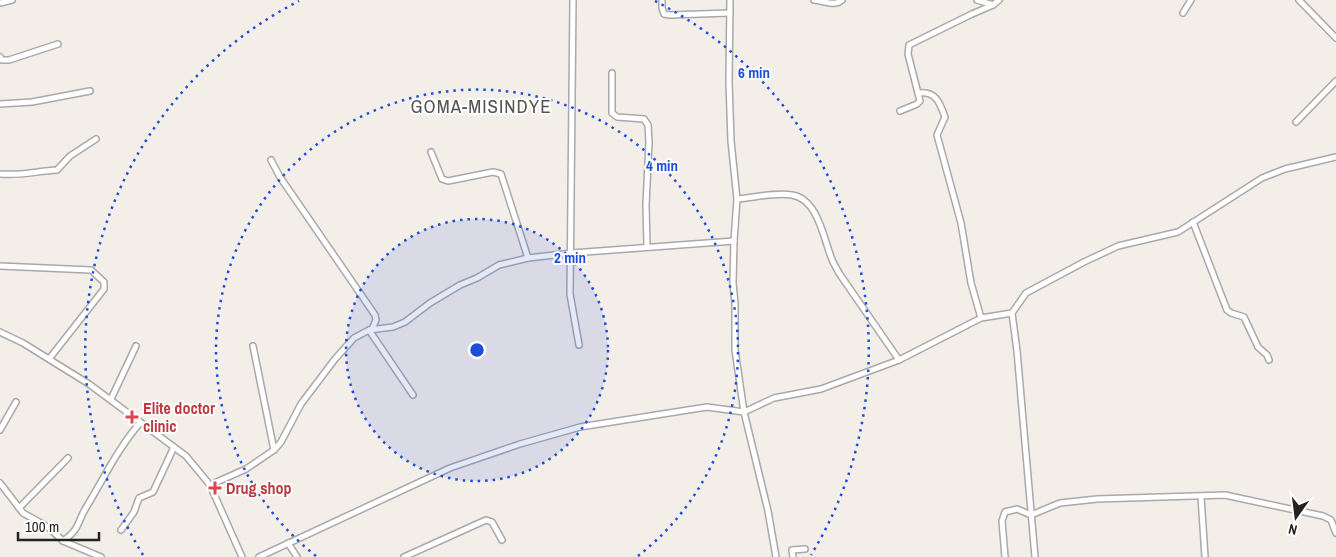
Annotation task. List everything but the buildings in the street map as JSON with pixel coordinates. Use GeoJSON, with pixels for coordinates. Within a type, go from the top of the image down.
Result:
{"type":"FeatureCollection","features":[{"type":"Feature","properties":{"kind":"street"},"geometry":{"type":"LineString","coordinates":[[0,3],[12,0]]}},
{"type":"Feature","properties":{"kind":"street"},"geometry":{"type":"LineString","coordinates":[[572,0],[572,252],[570,294],[579,345]]}},
{"type":"Feature","properties":{"kind":"street"},"geometry":{"type":"LineString","coordinates":[[662,0],[664,14],[730,13]]}},
{"type":"Feature","properties":{"kind":"street"},"geometry":{"type":"LineString","coordinates":[[730,0],[731,141],[737,200],[733,283],[735,350],[744,412],[768,511],[776,557]]}},
{"type":"Feature","properties":{"kind":"street"},"geometry":{"type":"LineString","coordinates":[[814,0],[835,4],[842,0]]}},
{"type":"Feature","properties":{"kind":"street"},"geometry":{"type":"LineString","coordinates":[[976,0],[993,5]]}},
{"type":"Feature","properties":{"kind":"street"},"geometry":{"type":"LineString","coordinates":[[900,111],[918,104],[920,101],[908,54],[909,45],[993,5],[999,0]]}},
{"type":"Feature","properties":{"kind":"street"},"geometry":{"type":"LineString","coordinates":[[1183,13],[1191,0]]}},
{"type":"Feature","properties":{"kind":"street"},"geometry":{"type":"LineString","coordinates":[[1299,0],[1336,38]]}},
{"type":"Feature","properties":{"kind":"street"},"geometry":{"type":"LineString","coordinates":[[0,57],[2,60],[9,60],[58,44]]}},
{"type":"Feature","properties":{"kind":"street"},"geometry":{"type":"LineString","coordinates":[[612,73],[612,113],[617,117],[644,119],[648,125],[647,247]]}},
{"type":"Feature","properties":{"kind":"street"},"geometry":{"type":"LineString","coordinates":[[1296,122],[1336,81]]}},
{"type":"Feature","properties":{"kind":"street"},"geometry":{"type":"LineString","coordinates":[[0,104],[32,102],[90,91]]}},
{"type":"Feature","properties":{"kind":"street"},"geometry":{"type":"LineString","coordinates":[[919,93],[928,93],[937,98],[944,116],[937,135],[961,223],[971,283],[981,318]]}},
{"type":"Feature","properties":{"kind":"street"},"geometry":{"type":"LineString","coordinates":[[0,174],[57,170],[70,156],[96,139]]}},
{"type":"Feature","properties":{"kind":"street"},"geometry":{"type":"LineString","coordinates":[[431,152],[442,180],[448,182],[493,172],[501,174],[528,258]]}},
{"type":"Feature","properties":{"kind":"street"},"geometry":{"type":"LineString","coordinates":[[1035,557],[1018,351],[1012,313],[1026,293],[1118,246],[1178,232],[1262,178],[1286,169],[1336,157]]}},
{"type":"Feature","properties":{"kind":"street"},"geometry":{"type":"LineString","coordinates":[[271,160],[280,178],[375,315],[376,320],[370,330]]}},
{"type":"Feature","properties":{"kind":"street"},"geometry":{"type":"LineString","coordinates":[[737,200],[791,195],[800,198],[806,203],[820,224],[833,261],[841,276],[899,360]]}},
{"type":"Feature","properties":{"kind":"street"},"geometry":{"type":"LineString","coordinates":[[1193,222],[1227,310],[1230,313],[1244,317],[1258,347],[1267,355],[1269,360]]}},
{"type":"Feature","properties":{"kind":"street"},"geometry":{"type":"LineString","coordinates":[[210,485],[246,469],[262,460],[274,450],[281,442],[302,404],[335,359],[354,338],[370,330],[393,327],[405,322],[430,303],[460,285],[499,266],[528,258],[572,252],[734,241]]}},
{"type":"Feature","properties":{"kind":"street"},"geometry":{"type":"LineString","coordinates":[[0,266],[90,270],[104,282],[104,289],[49,359]]}},
{"type":"Feature","properties":{"kind":"street"},"geometry":{"type":"LineString","coordinates":[[259,557],[450,468],[550,435],[580,427],[707,407],[744,412],[774,398],[821,389],[899,360],[981,318],[1012,313]]}},
{"type":"Feature","properties":{"kind":"street"},"geometry":{"type":"LineString","coordinates":[[370,330],[413,395]]}},
{"type":"Feature","properties":{"kind":"street"},"geometry":{"type":"LineString","coordinates":[[0,332],[49,359],[110,399],[186,456],[210,485],[242,557]]}},
{"type":"Feature","properties":{"kind":"street"},"geometry":{"type":"LineString","coordinates":[[110,399],[136,346]]}},
{"type":"Feature","properties":{"kind":"street"},"geometry":{"type":"LineString","coordinates":[[253,346],[274,450]]}},
{"type":"Feature","properties":{"kind":"street"},"geometry":{"type":"LineString","coordinates":[[0,430],[16,402]]}},
{"type":"Feature","properties":{"kind":"street"},"geometry":{"type":"LineString","coordinates":[[63,541],[74,533],[86,508],[110,470],[121,448],[140,423]]}},
{"type":"Feature","properties":{"kind":"street"},"geometry":{"type":"LineString","coordinates":[[121,530],[134,512],[138,498],[154,492],[174,447]]}},
{"type":"Feature","properties":{"kind":"street"},"geometry":{"type":"LineString","coordinates":[[19,508],[68,458]]}},
{"type":"Feature","properties":{"kind":"street"},"geometry":{"type":"LineString","coordinates":[[0,483],[19,508],[28,516],[48,527],[63,541],[101,557]]}},
{"type":"Feature","properties":{"kind":"street"},"geometry":{"type":"LineString","coordinates":[[1005,557],[1002,521],[1004,512],[1017,509],[1031,515],[1060,504],[1097,499],[1225,496],[1323,516],[1331,520],[1336,533]]}},
{"type":"Feature","properties":{"kind":"street"},"geometry":{"type":"LineString","coordinates":[[1201,497],[1205,557]]}},
{"type":"Feature","properties":{"kind":"street"},"geometry":{"type":"LineString","coordinates":[[404,557],[486,520],[492,522],[502,540]]}},
{"type":"Feature","properties":{"kind":"street"},"geometry":{"type":"LineString","coordinates":[[288,543],[297,557]]}},
{"type":"Feature","properties":{"kind":"street"},"geometry":{"type":"LineString","coordinates":[[793,557],[792,550],[805,549]]}},
{"type":"Feature","properties":{"kind":"place","name":"Elite doctor clinic"},"geometry":{"type":"Point","coordinates":[132,417]}},
{"type":"Feature","properties":{"kind":"place","name":"Drug shop"},"geometry":{"type":"Point","coordinates":[215,488]}},
{"type":"Feature","properties":{"kind":"district","name":"GOMA-MISINDYE"},"geometry":{"type":"Point","coordinates":[481,106]}}]}
